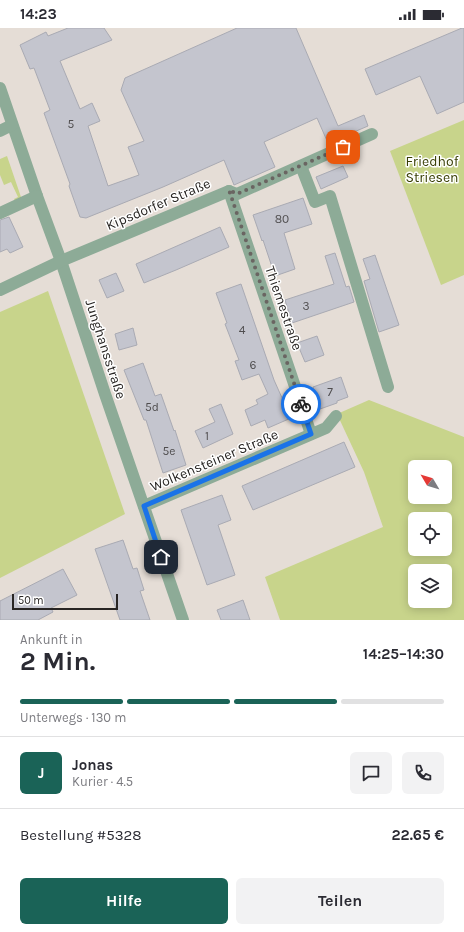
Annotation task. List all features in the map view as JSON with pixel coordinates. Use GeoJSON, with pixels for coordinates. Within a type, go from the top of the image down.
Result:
{"type":"FeatureCollection","features":[{"type":"Feature","properties":{"kind":"street","name":"Junghansstraße"},"geometry":{"type":"LineString","coordinates":[[0,88],[61,261],[183,620]]}},
{"type":"Feature","properties":{"kind":"street"},"geometry":{"type":"LineString","coordinates":[[0,131],[12,125]]}},
{"type":"Feature","properties":{"kind":"street","name":"Kipsdorfer Straße"},"geometry":{"type":"LineString","coordinates":[[0,290],[61,261],[229,190],[237,194],[372,134]]}},
{"type":"Feature","properties":{"kind":"street"},"geometry":{"type":"LineString","coordinates":[[300,166],[315,202],[330,196],[388,387]]}},
{"type":"Feature","properties":{"kind":"street","name":"Thiemestraße"},"geometry":{"type":"LineString","coordinates":[[229,190],[311,434]]}},
{"type":"Feature","properties":{"kind":"street"},"geometry":{"type":"LineString","coordinates":[[0,213],[37,196]]}},
{"type":"Feature","properties":{"kind":"street","name":"Wolkensteiner Straße"},"geometry":{"type":"LineString","coordinates":[[144,506],[326,428],[336,416]]}},
{"type":"Feature","properties":{"kind":"green space","name":"Friedhof Striesen"},"geometry":{"type":"Polygon","coordinates":[[[464,120],[464,275],[441,285],[390,151],[464,120]]]}},
{"type":"Feature","properties":{"kind":"green space"},"geometry":{"type":"Polygon","coordinates":[[[7,156],[22,200],[16,203],[14,199],[18,197],[11,182],[4,185],[0,175],[0,159],[7,156]]]}},
{"type":"Feature","properties":{"kind":"green space"},"geometry":{"type":"Polygon","coordinates":[[[48,291],[125,514],[0,578],[0,312],[48,291]]]}},
{"type":"Feature","properties":{"kind":"green space"},"geometry":{"type":"Polygon","coordinates":[[[369,400],[464,437],[464,620],[280,620],[265,577],[383,527],[364,472],[337,414],[369,400]]]}},
{"type":"Feature","properties":{"kind":"building"},"geometry":{"type":"Polygon","coordinates":[[[68,28],[104,28],[112,40],[60,61],[80,109],[92,103],[100,121],[88,126],[108,186],[139,175],[128,147],[144,141],[121,90],[125,78],[237,28],[296,28],[338,126],[364,115],[368,126],[328,143],[317,118],[264,142],[275,167],[234,185],[224,160],[163,187],[86,218],[80,217],[69,186],[70,184],[44,113],[50,110],[34,68],[30,69],[20,45],[46,32],[48,36],[68,28]]]}},
{"type":"Feature","properties":{"kind":"building"},"geometry":{"type":"Polygon","coordinates":[[[464,28],[464,102],[437,114],[420,76],[376,95],[365,69],[464,28]]]}},
{"type":"Feature","properties":{"kind":"building"},"geometry":{"type":"Polygon","coordinates":[[[343,166],[348,177],[321,189],[316,177],[343,166]]]}},
{"type":"Feature","properties":{"kind":"building"},"geometry":{"type":"Polygon","coordinates":[[[303,198],[312,224],[284,233],[295,269],[275,276],[253,215],[303,198]]]}},
{"type":"Feature","properties":{"kind":"building"},"geometry":{"type":"Polygon","coordinates":[[[9,217],[23,247],[10,253],[7,249],[0,252],[0,220],[9,217]]]}},
{"type":"Feature","properties":{"kind":"building"},"geometry":{"type":"Polygon","coordinates":[[[220,227],[229,247],[144,283],[136,264],[220,227]]]}},
{"type":"Feature","properties":{"kind":"building"},"geometry":{"type":"Polygon","coordinates":[[[335,253],[346,287],[349,286],[354,302],[292,323],[285,300],[334,284],[325,256],[335,253]]]}},
{"type":"Feature","properties":{"kind":"building"},"geometry":{"type":"Polygon","coordinates":[[[375,255],[399,325],[379,332],[364,281],[370,279],[363,259],[375,255]]]}},
{"type":"Feature","properties":{"kind":"building"},"geometry":{"type":"Polygon","coordinates":[[[116,273],[124,291],[107,298],[99,280],[116,273]]]}},
{"type":"Feature","properties":{"kind":"building"},"geometry":{"type":"Polygon","coordinates":[[[241,284],[274,380],[291,418],[268,428],[265,420],[251,426],[245,410],[258,404],[256,400],[268,394],[259,374],[242,380],[235,361],[239,360],[225,324],[227,323],[216,293],[241,284]]]}},
{"type":"Feature","properties":{"kind":"building"},"geometry":{"type":"Polygon","coordinates":[[[133,328],[137,345],[119,350],[115,334],[133,328]]]}},
{"type":"Feature","properties":{"kind":"building"},"geometry":{"type":"Polygon","coordinates":[[[317,336],[324,355],[305,362],[297,343],[317,336]]]}},
{"type":"Feature","properties":{"kind":"building"},"geometry":{"type":"Polygon","coordinates":[[[143,363],[155,396],[161,394],[174,431],[175,430],[186,465],[163,473],[146,420],[144,420],[124,370],[143,363]]]}},
{"type":"Feature","properties":{"kind":"building"},"geometry":{"type":"Polygon","coordinates":[[[341,377],[348,397],[320,409],[313,387],[341,377]]]}},
{"type":"Feature","properties":{"kind":"building"},"geometry":{"type":"Polygon","coordinates":[[[221,404],[233,434],[203,448],[195,431],[215,422],[209,409],[221,404]]]}},
{"type":"Feature","properties":{"kind":"building"},"geometry":{"type":"Polygon","coordinates":[[[344,442],[355,467],[253,510],[242,486],[344,442]]]}},
{"type":"Feature","properties":{"kind":"building"},"geometry":{"type":"Polygon","coordinates":[[[222,495],[231,520],[218,525],[235,575],[207,585],[181,510],[222,495]]]}},
{"type":"Feature","properties":{"kind":"building"},"geometry":{"type":"Polygon","coordinates":[[[123,540],[133,569],[137,568],[144,590],[140,591],[150,620],[120,620],[95,549],[123,540]]]}},
{"type":"Feature","properties":{"kind":"building"},"geometry":{"type":"Polygon","coordinates":[[[63,569],[77,595],[51,608],[53,612],[38,620],[0,620],[0,601],[63,569]]]}},
{"type":"Feature","properties":{"kind":"building"},"geometry":{"type":"Polygon","coordinates":[[[243,600],[250,620],[221,620],[217,610],[243,600]]]}},
{"type":"Feature","properties":{"kind":"way so far"},"geometry":{"type":"LineString","coordinates":[[301,404],[229,190],[237,194],[343,147]]}},
{"type":"Feature","properties":{"kind":"route"},"geometry":{"type":"LineString","coordinates":[[161,557],[144,506],[311,434],[301,404]]}}]}
